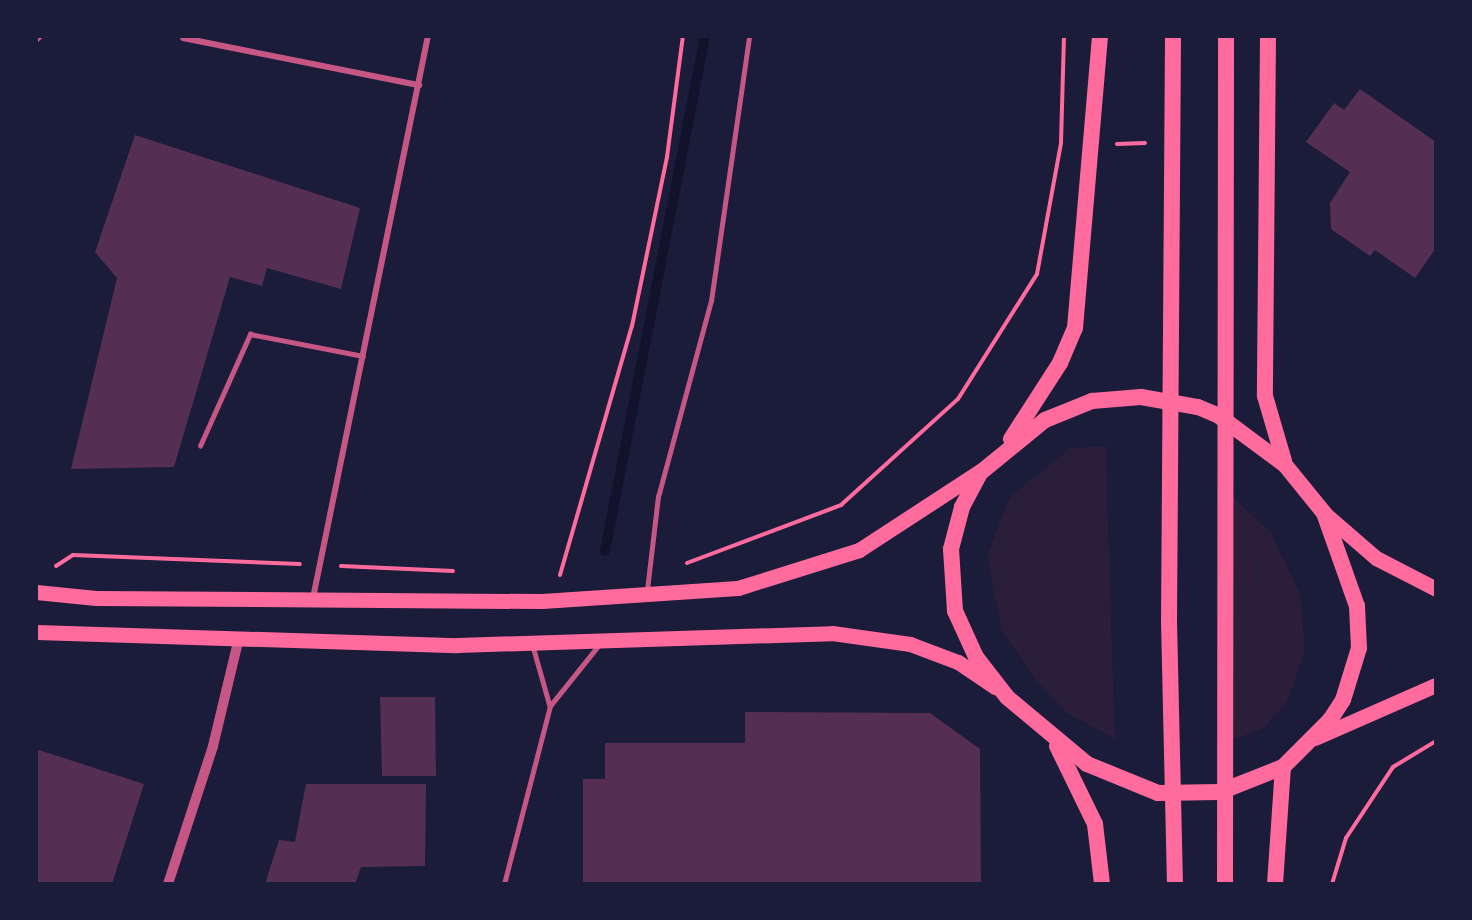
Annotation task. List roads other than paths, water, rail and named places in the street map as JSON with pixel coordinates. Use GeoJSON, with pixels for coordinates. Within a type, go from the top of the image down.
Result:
{"type":"FeatureCollection","features":[{"type":"Feature","properties":{"kind":"highway"},"geometry":{"type":"LineString","coordinates":[[1005,449],[1060,363],[1077,317],[1100,36]]}},
{"type":"Feature","properties":{"kind":"highway"},"geometry":{"type":"LineString","coordinates":[[1173,36],[1169,621],[1176,837],[1175,884]]}},
{"type":"Feature","properties":{"kind":"highway"},"geometry":{"type":"LineString","coordinates":[[1225,884],[1226,36]]}},
{"type":"Feature","properties":{"kind":"highway"},"geometry":{"type":"LineString","coordinates":[[1268,36],[1265,396],[1286,465]]}},
{"type":"Feature","properties":{"kind":"highway"},"geometry":{"type":"LineString","coordinates":[[1109,398],[1198,407],[1249,435],[1286,465],[1324,513],[1351,580],[1359,648],[1342,700],[1315,738],[1283,767],[1260,779],[1200,795],[1158,793],[1128,784],[1087,764],[1052,737],[1020,709],[976,657],[954,604],[954,535],[970,491],[987,466],[1005,449],[1045,420],[1109,398]]}},
{"type":"Feature","properties":{"kind":"highway"},"geometry":{"type":"LineString","coordinates":[[1052,737],[1095,824],[1102,884]]}},
{"type":"Feature","properties":{"kind":"highway"},"geometry":{"type":"LineString","coordinates":[[1275,884],[1283,767]]}},
{"type":"Feature","properties":{"kind":"main road"},"geometry":{"type":"LineString","coordinates":[[36,592],[312,602],[645,598],[738,588],[826,562],[911,520],[987,466]]}},
{"type":"Feature","properties":{"kind":"main road"},"geometry":{"type":"LineString","coordinates":[[1324,513],[1376,558],[1436,589]]}},
{"type":"Feature","properties":{"kind":"main road"},"geometry":{"type":"LineString","coordinates":[[36,632],[601,644],[728,634],[879,637],[958,662],[1020,709]]}},
{"type":"Feature","properties":{"kind":"main road"},"geometry":{"type":"LineString","coordinates":[[1315,738],[1436,685]]}},
{"type":"Feature","properties":{"kind":"street"},"geometry":{"type":"LineString","coordinates":[[36,40],[40,36]]}},
{"type":"Feature","properties":{"kind":"street"},"geometry":{"type":"LineString","coordinates":[[312,602],[429,36]]}},
{"type":"Feature","properties":{"kind":"street"},"geometry":{"type":"LineString","coordinates":[[183,38],[418,85]]}},
{"type":"Feature","properties":{"kind":"street"},"geometry":{"type":"LineString","coordinates":[[168,884],[213,746],[239,638]]}},
{"type":"Feature","properties":{"kind":"lane"},"geometry":{"type":"LineString","coordinates":[[645,598],[658,497],[711,301],[748,36]]}},
{"type":"Feature","properties":{"kind":"lane"},"geometry":{"type":"LineString","coordinates":[[200,446],[249,334],[363,356]]}},
{"type":"Feature","properties":{"kind":"lane"},"geometry":{"type":"LineString","coordinates":[[530,643],[542,663],[550,706]]}},
{"type":"Feature","properties":{"kind":"lane"},"geometry":{"type":"LineString","coordinates":[[504,884],[550,706],[601,644]]}},
{"type":"Feature","properties":{"kind":"waterway"},"geometry":{"type":"LineString","coordinates":[[605,551],[705,36]]}}]}
